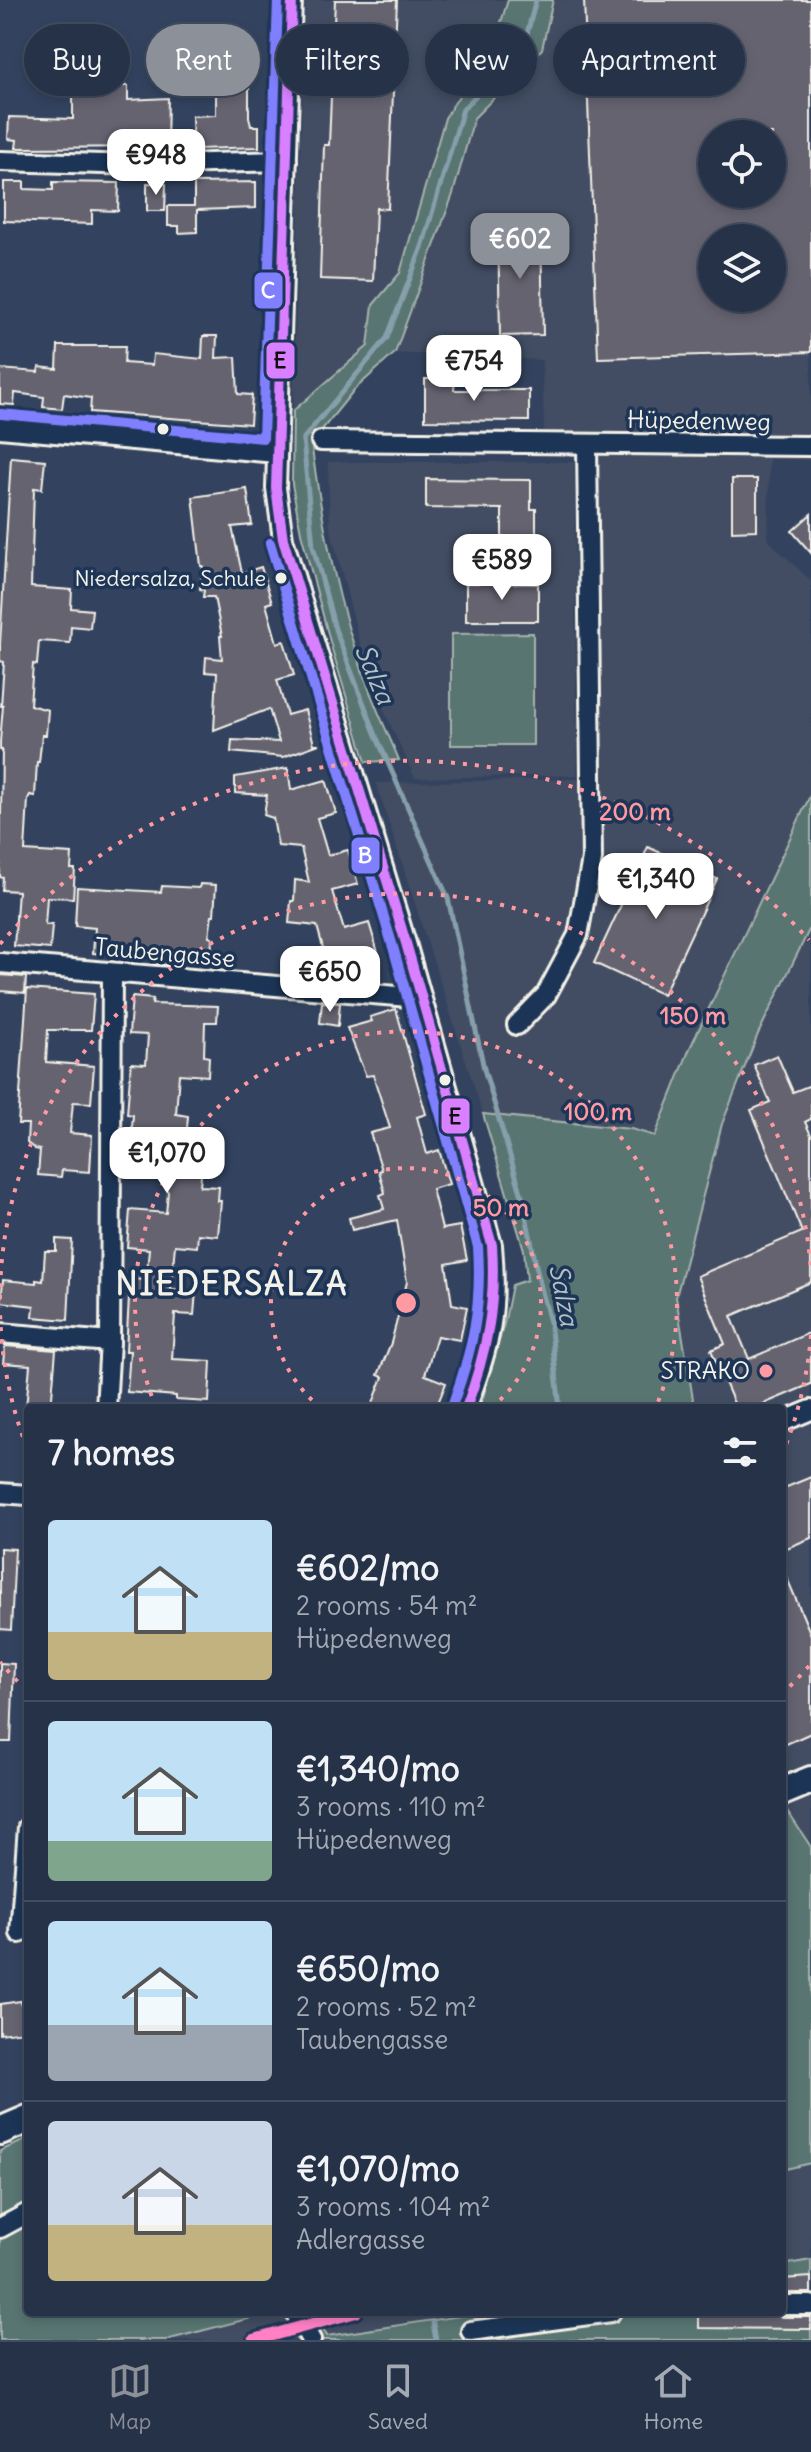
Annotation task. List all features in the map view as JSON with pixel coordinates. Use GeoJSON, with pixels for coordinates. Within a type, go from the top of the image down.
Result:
{"type":"FeatureCollection","features":[{"type":"Feature","properties":{"kind":"main road"},"geometry":{"type":"LineString","coordinates":[[786,1790],[811,1780]]}},
{"type":"Feature","properties":{"kind":"main road"},"geometry":{"type":"LineString","coordinates":[[0,2131],[24,2121]]}},
{"type":"Feature","properties":{"kind":"street"},"geometry":{"type":"LineString","coordinates":[[292,0],[276,488],[283,539],[492,1245],[495,1276],[492,1334],[467,1404]]}},
{"type":"Feature","properties":{"kind":"street"},"geometry":{"type":"LineString","coordinates":[[0,161],[137,165],[287,161]]}},
{"type":"Feature","properties":{"kind":"street"},"geometry":{"type":"LineString","coordinates":[[0,428],[276,453]]}},
{"type":"Feature","properties":{"kind":"street","name":"Hüpedenweg"},"geometry":{"type":"LineString","coordinates":[[321,441],[811,446]]}},
{"type":"Feature","properties":{"kind":"street"},"geometry":{"type":"LineString","coordinates":[[517,1025],[546,995],[578,935],[592,859],[587,444]]}},
{"type":"Feature","properties":{"kind":"street","name":"Taubengasse"},"geometry":{"type":"LineString","coordinates":[[0,963],[421,998]]}},
{"type":"Feature","properties":{"kind":"street"},"geometry":{"type":"LineString","coordinates":[[106,1404],[110,1342],[112,973]]}},
{"type":"Feature","properties":{"kind":"street"},"geometry":{"type":"LineString","coordinates":[[0,1333],[110,1342]]}},
{"type":"Feature","properties":{"kind":"street"},"geometry":{"type":"LineString","coordinates":[[786,1420],[811,1410]]}},
{"type":"Feature","properties":{"kind":"street"},"geometry":{"type":"LineString","coordinates":[[0,1493],[24,1495]]}},
{"type":"Feature","properties":{"kind":"street"},"geometry":{"type":"LineString","coordinates":[[0,1931],[24,1933]]}},
{"type":"Feature","properties":{"kind":"street"},"geometry":{"type":"LineString","coordinates":[[0,2228],[24,2215]]}},
{"type":"Feature","properties":{"kind":"street"},"geometry":{"type":"LineString","coordinates":[[786,2305],[811,2305]]}},
{"type":"Feature","properties":{"kind":"street"},"geometry":{"type":"LineString","coordinates":[[297,2316],[311,2340]]}},
{"type":"Feature","properties":{"kind":"street"},"geometry":{"type":"LineString","coordinates":[[471,2331],[582,2316]]}},
{"type":"Feature","properties":{"kind":"shaded area"},"geometry":{"type":"Polygon","coordinates":[[[305,0],[508,0],[500,24],[425,24],[425,96],[459,96],[445,118],[400,273],[373,305],[368,346],[293,411],[302,96],[409,96],[409,24],[304,24],[305,0]]]}},
{"type":"Feature","properties":{"kind":"shaded area"},"geometry":{"type":"Polygon","coordinates":[[[553,0],[811,0],[811,460],[769,459],[768,540],[811,581],[811,1969],[786,1826],[786,1404],[598,1404],[654,1136],[631,1129],[483,1114],[376,783],[582,779],[578,456],[545,455],[542,360],[395,353],[453,194],[474,118],[496,96],[537,96],[537,54],[542,49],[553,0]]]}},
{"type":"Feature","properties":{"kind":"shaded area"},"geometry":{"type":"Polygon","coordinates":[[[328,462],[574,462],[577,775],[415,778],[369,678],[330,526],[328,462]]]}},
{"type":"Feature","properties":{"kind":"shaded area"},"geometry":{"type":"Polygon","coordinates":[[[811,2163],[811,2260],[786,2264],[786,2169],[811,2163]]]}},
{"type":"Feature","properties":{"kind":"shaded area"},"geometry":{"type":"Polygon","coordinates":[[[259,2316],[286,2316],[297,2340],[166,2340],[259,2316]]]}},
{"type":"Feature","properties":{"kind":"shaded area"},"geometry":{"type":"Polygon","coordinates":[[[315,2316],[460,2316],[327,2336],[315,2316]]]}},
{"type":"Feature","properties":{"kind":"green space"},"geometry":{"type":"Polygon","coordinates":[[[508,0],[553,0],[542,49],[537,54],[537,24],[500,24],[508,0]]]}},
{"type":"Feature","properties":{"kind":"green space"},"geometry":{"type":"Polygon","coordinates":[[[459,96],[496,96],[474,118],[453,194],[395,353],[354,390],[316,437],[312,449],[327,537],[347,624],[370,691],[399,760],[366,762],[301,533],[292,484],[293,411],[368,346],[373,305],[400,273],[445,118],[459,96]]]}},
{"type":"Feature","properties":{"kind":"green space"},"geometry":{"type":"Polygon","coordinates":[[[533,633],[533,745],[451,745],[451,634],[533,633]]]}},
{"type":"Feature","properties":{"kind":"green space"},"geometry":{"type":"Polygon","coordinates":[[[811,794],[811,926],[758,1034],[722,1124],[676,1297],[693,1399],[689,1404],[481,1404],[512,1285],[527,1280],[524,1250],[483,1114],[631,1129],[655,1136],[690,1048],[811,794]]]}},
{"type":"Feature","properties":{"kind":"green space"},"geometry":{"type":"Polygon","coordinates":[[[786,1809],[811,1847],[811,2163],[786,2169],[786,1809]]]}},
{"type":"Feature","properties":{"kind":"green space"},"geometry":{"type":"Polygon","coordinates":[[[24,2141],[24,2316],[259,2316],[166,2340],[0,2340],[0,2151],[24,2141]]]}},
{"type":"Feature","properties":{"kind":"green space"},"geometry":{"type":"Polygon","coordinates":[[[811,2260],[811,2340],[297,2340],[286,2316],[315,2316],[327,2336],[460,2316],[786,2316],[786,2264],[811,2260]]]}},
{"type":"Feature","properties":{"kind":"building"},"geometry":{"type":"Polygon","coordinates":[[[335,0],[397,0],[396,24],[334,24],[335,0]]]}},
{"type":"Feature","properties":{"kind":"building"},"geometry":{"type":"Polygon","coordinates":[[[584,0],[811,0],[811,352],[598,358],[588,96],[745,96],[745,24],[585,24],[584,0]]]}},
{"type":"Feature","properties":{"kind":"building"},"geometry":{"type":"Polygon","coordinates":[[[73,96],[128,96],[128,100],[168,98],[167,147],[16,148],[17,140],[8,139],[9,117],[73,119],[73,96]]]}},
{"type":"Feature","properties":{"kind":"building"},"geometry":{"type":"Polygon","coordinates":[[[216,96],[249,96],[251,126],[259,126],[259,147],[193,147],[192,116],[216,115],[216,96]]]}},
{"type":"Feature","properties":{"kind":"building"},"geometry":{"type":"Polygon","coordinates":[[[331,96],[393,96],[388,209],[376,208],[373,281],[320,279],[324,145],[329,145],[331,96]]]}},
{"type":"Feature","properties":{"kind":"building"},"geometry":{"type":"Polygon","coordinates":[[[4,182],[24,182],[24,189],[53,190],[53,182],[119,183],[118,211],[92,210],[92,224],[4,221],[4,182]]]}},
{"type":"Feature","properties":{"kind":"building"},"geometry":{"type":"Polygon","coordinates":[[[256,182],[256,208],[197,210],[197,232],[179,233],[179,226],[168,226],[168,206],[194,206],[194,183],[256,182]]]}},
{"type":"Feature","properties":{"kind":"building"},"geometry":{"type":"Polygon","coordinates":[[[147,183],[166,184],[165,211],[147,211],[147,183]]]}},
{"type":"Feature","properties":{"kind":"building"},"geometry":{"type":"Polygon","coordinates":[[[541,226],[543,335],[500,336],[498,227],[541,226]]]}},
{"type":"Feature","properties":{"kind":"building"},"geometry":{"type":"Polygon","coordinates":[[[203,336],[217,336],[216,358],[236,357],[238,394],[252,395],[250,424],[90,412],[91,398],[64,394],[62,409],[43,407],[44,397],[15,393],[14,405],[0,404],[0,369],[38,372],[39,367],[57,369],[58,346],[125,346],[124,363],[152,365],[153,354],[202,359],[203,336]]]}},
{"type":"Feature","properties":{"kind":"building"},"geometry":{"type":"Polygon","coordinates":[[[425,379],[455,379],[454,390],[529,390],[529,421],[425,420],[425,379]]]}},
{"type":"Feature","properties":{"kind":"building"},"geometry":{"type":"Polygon","coordinates":[[[11,457],[45,460],[42,489],[34,488],[31,587],[72,590],[71,608],[92,610],[90,628],[71,626],[70,643],[39,641],[37,665],[33,664],[30,705],[48,710],[46,735],[42,735],[37,762],[35,796],[30,795],[28,799],[25,851],[72,854],[71,869],[75,869],[73,898],[47,897],[45,925],[52,925],[50,949],[14,946],[18,891],[2,890],[3,878],[0,877],[0,741],[4,662],[0,661],[0,644],[11,457]]]}},
{"type":"Feature","properties":{"kind":"building"},"geometry":{"type":"Polygon","coordinates":[[[426,479],[531,480],[531,509],[536,509],[536,538],[502,537],[502,509],[426,508],[426,479]]]}},
{"type":"Feature","properties":{"kind":"building"},"geometry":{"type":"Polygon","coordinates":[[[732,479],[757,479],[757,530],[732,531],[732,479]]]}},
{"type":"Feature","properties":{"kind":"building"},"geometry":{"type":"Polygon","coordinates":[[[247,489],[252,525],[232,527],[242,573],[261,567],[272,602],[266,604],[277,643],[284,641],[294,675],[277,680],[287,715],[305,710],[314,744],[319,744],[283,757],[231,752],[232,740],[279,742],[269,709],[214,730],[217,673],[205,672],[206,657],[222,659],[222,636],[214,597],[203,597],[204,590],[200,589],[203,566],[193,497],[247,489]]]}},
{"type":"Feature","properties":{"kind":"building"},"geometry":{"type":"Polygon","coordinates":[[[811,514],[811,553],[792,531],[811,514]]]}},
{"type":"Feature","properties":{"kind":"building"},"geometry":{"type":"Polygon","coordinates":[[[466,583],[538,584],[538,621],[466,621],[466,583]]]}},
{"type":"Feature","properties":{"kind":"building"},"geometry":{"type":"Polygon","coordinates":[[[288,768],[291,790],[326,780],[336,813],[317,818],[328,855],[348,850],[358,884],[332,891],[344,930],[369,923],[380,959],[355,966],[354,960],[324,969],[309,966],[308,974],[293,973],[294,950],[325,955],[317,926],[289,923],[295,880],[309,882],[301,848],[278,846],[273,818],[264,815],[267,795],[235,793],[235,777],[288,768]]]}},
{"type":"Feature","properties":{"kind":"building"},"geometry":{"type":"Polygon","coordinates":[[[648,847],[717,879],[663,995],[594,963],[648,847]]]}},
{"type":"Feature","properties":{"kind":"building"},"geometry":{"type":"Polygon","coordinates":[[[200,884],[216,885],[209,936],[212,937],[211,962],[168,959],[167,965],[153,964],[154,958],[93,953],[95,928],[75,926],[77,887],[161,892],[162,886],[199,888],[200,884]]]}},
{"type":"Feature","properties":{"kind":"building"},"geometry":{"type":"Polygon","coordinates":[[[0,975],[26,977],[25,993],[0,991],[0,975]]]}},
{"type":"Feature","properties":{"kind":"building"},"geometry":{"type":"Polygon","coordinates":[[[27,989],[94,994],[91,1030],[48,1030],[46,1062],[94,1066],[91,1103],[73,1102],[70,1133],[92,1135],[90,1172],[62,1170],[61,1177],[38,1175],[40,1150],[27,1143],[28,1124],[18,1124],[27,989]]]}},
{"type":"Feature","properties":{"kind":"building"},"geometry":{"type":"Polygon","coordinates":[[[132,997],[153,999],[152,1004],[218,1006],[217,1022],[205,1022],[204,1056],[209,1057],[208,1076],[179,1074],[176,1114],[188,1116],[187,1129],[205,1130],[200,1186],[219,1187],[218,1236],[198,1234],[197,1247],[175,1245],[171,1289],[196,1291],[194,1315],[175,1314],[172,1359],[211,1361],[209,1402],[127,1392],[130,1279],[146,1280],[149,1249],[127,1247],[130,1210],[166,1213],[168,1192],[160,1179],[128,1176],[133,1115],[127,1114],[131,1063],[146,1064],[148,1035],[129,1034],[132,997]]]}},
{"type":"Feature","properties":{"kind":"building"},"geometry":{"type":"Polygon","coordinates":[[[322,1002],[340,1003],[338,1026],[320,1023],[322,1002]]]}},
{"type":"Feature","properties":{"kind":"building"},"geometry":{"type":"Polygon","coordinates":[[[396,1009],[426,1114],[417,1117],[427,1154],[439,1150],[449,1184],[432,1189],[442,1229],[460,1226],[467,1260],[446,1264],[452,1304],[467,1307],[460,1340],[437,1336],[425,1375],[446,1383],[438,1404],[373,1404],[383,1377],[378,1375],[391,1343],[407,1282],[397,1220],[352,1230],[349,1218],[384,1209],[380,1195],[385,1193],[379,1171],[382,1170],[370,1133],[390,1128],[373,1075],[366,1076],[347,1028],[372,1021],[370,1017],[396,1009]]]}},
{"type":"Feature","properties":{"kind":"building"},"geometry":{"type":"Polygon","coordinates":[[[777,1055],[793,1092],[811,1085],[811,1119],[805,1122],[811,1135],[811,1282],[731,1316],[749,1359],[811,1332],[811,1384],[764,1404],[734,1404],[711,1350],[725,1344],[697,1276],[802,1232],[751,1110],[770,1102],[754,1065],[777,1055]]]}},
{"type":"Feature","properties":{"kind":"building"},"geometry":{"type":"Polygon","coordinates":[[[56,1239],[72,1240],[68,1320],[33,1317],[34,1306],[1,1302],[3,1280],[43,1281],[45,1251],[56,1251],[56,1239]]]}},
{"type":"Feature","properties":{"kind":"building"},"geometry":{"type":"Polygon","coordinates":[[[5,1346],[56,1350],[51,1404],[26,1404],[30,1365],[3,1363],[5,1346]]]}},
{"type":"Feature","properties":{"kind":"building"},"geometry":{"type":"Polygon","coordinates":[[[811,1477],[811,1538],[786,1548],[786,1487],[811,1477]]]}},
{"type":"Feature","properties":{"kind":"building"},"geometry":{"type":"Polygon","coordinates":[[[0,1548],[15,1549],[11,1630],[0,1629],[0,1548]]]}},
{"type":"Feature","properties":{"kind":"building"},"geometry":{"type":"Polygon","coordinates":[[[786,1576],[811,1635],[811,1733],[786,1744],[786,1576]]]}},
{"type":"Feature","properties":{"kind":"building"},"geometry":{"type":"Polygon","coordinates":[[[0,1663],[14,1664],[11,1742],[0,1742],[0,1663]]]}},
{"type":"Feature","properties":{"kind":"building"},"geometry":{"type":"Polygon","coordinates":[[[21,2001],[24,2031],[0,2034],[0,2004],[21,2001]]]}},
{"type":"Feature","properties":{"kind":"building"},"geometry":{"type":"Polygon","coordinates":[[[811,2277],[811,2293],[786,2293],[786,2279],[811,2277]]]}},
{"type":"Feature","properties":{"kind":"building"},"geometry":{"type":"Polygon","coordinates":[[[699,2316],[811,2317],[811,2329],[699,2328],[699,2316]]]}},
{"type":"Feature","properties":{"kind":"waterway","name":"Salza"},"geometry":{"type":"LineString","coordinates":[[536,0],[524,45],[463,109],[422,247],[387,338],[303,439],[313,546],[335,629],[377,738],[448,898],[484,1069],[522,1196],[550,1322],[560,1404]]}},
{"type":"Feature","properties":{"kind":"waterway","name":"Salza"},"geometry":{"type":"LineString","coordinates":[[433,2323],[436,2340]]}},
{"type":"Feature","properties":{"kind":"transit line","name":"C"},"geometry":{"type":"LineString","coordinates":[[1,414],[263,438],[278,0]]}},
{"type":"Feature","properties":{"kind":"transit line","name":"E"},"geometry":{"type":"LineString","coordinates":[[292,0],[276,488],[283,539],[406,943],[492,1245],[493,1288],[488,1328],[467,1404]]}},
{"type":"Feature","properties":{"kind":"transit line","name":"B"},"geometry":{"type":"LineString","coordinates":[[270,543],[393,947],[478,1247],[479,1289],[474,1327],[453,1403]]}},
{"type":"Feature","properties":{"kind":"transit line"},"geometry":{"type":"LineString","coordinates":[[254,2340],[341,2316]]}},
{"type":"Feature","properties":{"kind":"place","name":"Niedersalza, Schule"},"geometry":{"type":"Point","coordinates":[281,578]}},
{"type":"Feature","properties":{"kind":"place","name":"STRAKO"},"geometry":{"type":"Point","coordinates":[766,1371]}},
{"type":"Feature","properties":{"kind":"district","name":"NIEDERSALZA"},"geometry":{"type":"Point","coordinates":[232,1284]}}]}
